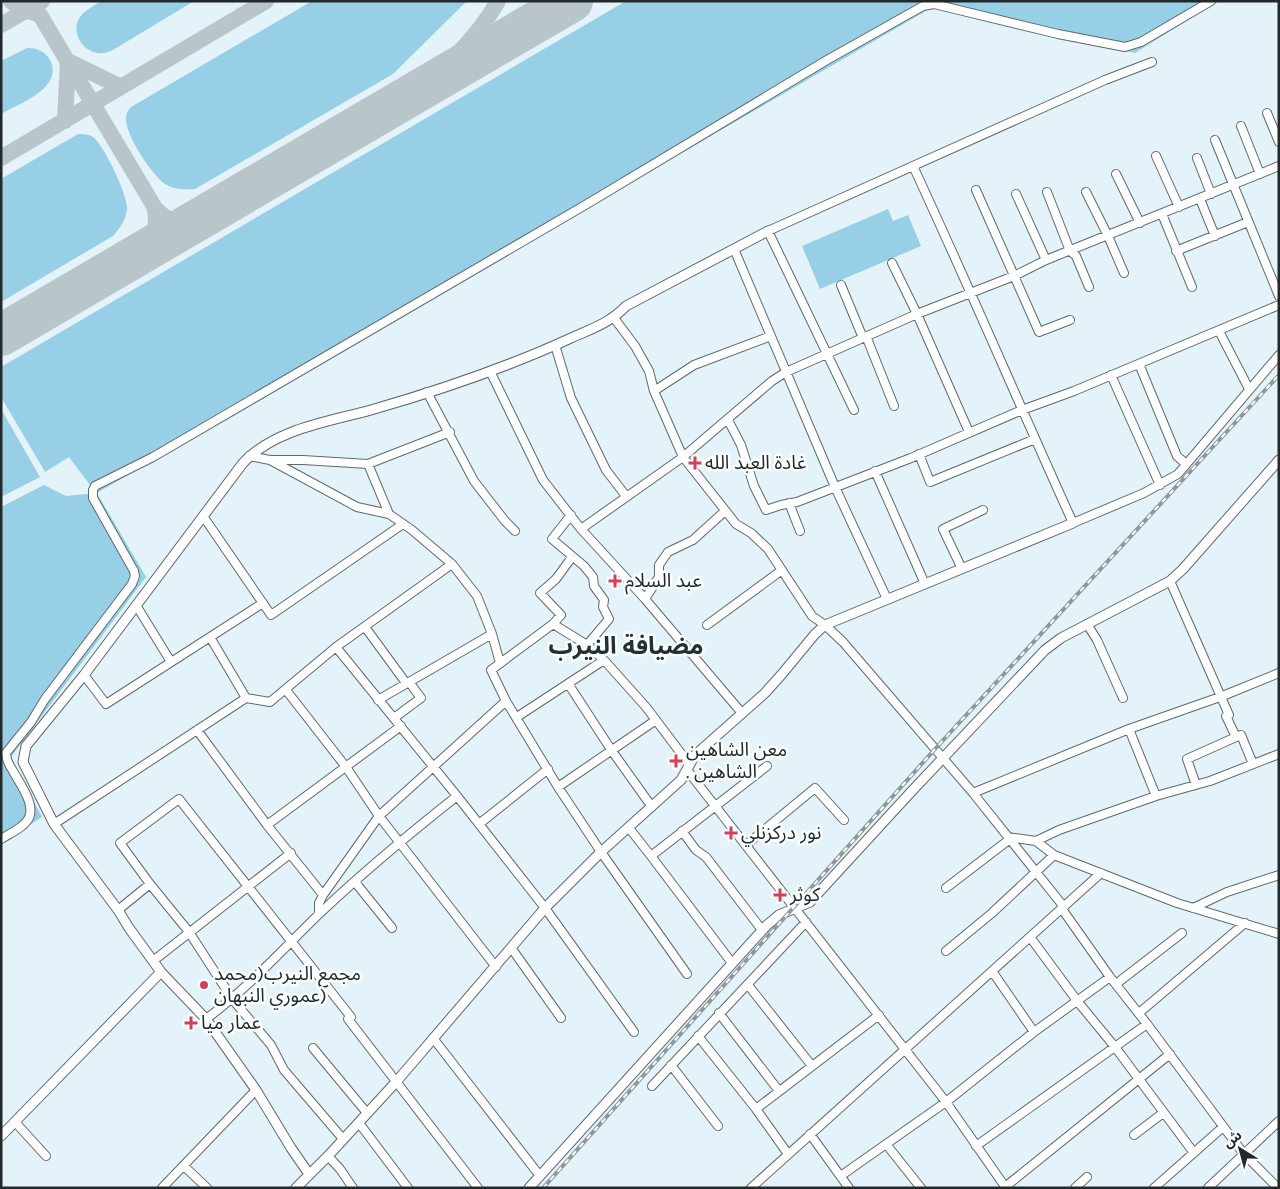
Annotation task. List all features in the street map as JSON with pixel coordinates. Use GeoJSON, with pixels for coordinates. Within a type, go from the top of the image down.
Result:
{"type":"FeatureCollection","features":[{"type":"Feature","properties":{"kind":"street"},"geometry":{"type":"LineString","coordinates":[[1,839],[24,824],[29,818],[30,810],[27,797],[7,761],[6,754],[25,731],[45,699],[127,592],[134,579],[134,571],[92,494],[95,486],[152,457],[587,204],[827,60],[923,6],[934,4],[1049,32],[1125,47],[1141,42],[1211,1]]}},
{"type":"Feature","properties":{"kind":"street"},"geometry":{"type":"LineString","coordinates":[[309,1174],[256,1090],[206,1019],[161,972],[54,824],[23,762],[26,746],[84,675],[243,463],[250,456],[276,439],[490,371],[555,346],[614,318],[626,306],[768,231],[1105,80],[1152,62]]}},
{"type":"Feature","properties":{"kind":"street"},"geometry":{"type":"LineString","coordinates":[[1268,113],[1279,142]]}},
{"type":"Feature","properties":{"kind":"street"},"geometry":{"type":"LineString","coordinates":[[1241,126],[1260,174]]}},
{"type":"Feature","properties":{"kind":"street"},"geometry":{"type":"LineString","coordinates":[[1215,140],[1279,296]]}},
{"type":"Feature","properties":{"kind":"street"},"geometry":{"type":"LineString","coordinates":[[1156,156],[1179,207]]}},
{"type":"Feature","properties":{"kind":"street"},"geometry":{"type":"LineString","coordinates":[[1197,158],[1210,194]]}},
{"type":"Feature","properties":{"kind":"street"},"geometry":{"type":"LineString","coordinates":[[913,166],[972,293],[1073,524]]}},
{"type":"Feature","properties":{"kind":"street"},"geometry":{"type":"LineString","coordinates":[[581,529],[683,456],[772,381],[786,372],[917,314],[1014,276],[1046,260],[1279,166]]}},
{"type":"Feature","properties":{"kind":"street"},"geometry":{"type":"LineString","coordinates":[[1116,174],[1140,223]]}},
{"type":"Feature","properties":{"kind":"street"},"geometry":{"type":"LineString","coordinates":[[976,190],[1039,332],[1070,320]]}},
{"type":"Feature","properties":{"kind":"street"},"geometry":{"type":"LineString","coordinates":[[1047,192],[1070,251],[1076,256],[1089,287]]}},
{"type":"Feature","properties":{"kind":"street"},"geometry":{"type":"LineString","coordinates":[[1086,192],[1124,273]]}},
{"type":"Feature","properties":{"kind":"street"},"geometry":{"type":"LineString","coordinates":[[1016,194],[1046,260]]}},
{"type":"Feature","properties":{"kind":"street"},"geometry":{"type":"LineString","coordinates":[[1200,199],[1214,236]]}},
{"type":"Feature","properties":{"kind":"street"},"geometry":{"type":"LineString","coordinates":[[1162,214],[1192,288]]}},
{"type":"Feature","properties":{"kind":"street"},"geometry":{"type":"LineString","coordinates":[[1176,251],[1248,222]]}},
{"type":"Feature","properties":{"kind":"street"},"geometry":{"type":"LineString","coordinates":[[768,231],[854,410]]}},
{"type":"Feature","properties":{"kind":"street"},"geometry":{"type":"LineString","coordinates":[[734,249],[835,487],[888,599]]}},
{"type":"Feature","properties":{"kind":"street"},"geometry":{"type":"LineString","coordinates":[[892,263],[917,314],[969,432]]}},
{"type":"Feature","properties":{"kind":"street"},"geometry":{"type":"LineString","coordinates":[[841,285],[894,406]]}},
{"type":"Feature","properties":{"kind":"street"},"geometry":{"type":"LineString","coordinates":[[728,420],[741,445],[754,486],[766,510],[797,502],[919,454],[1022,410],[1111,376],[1279,306]]}},
{"type":"Feature","properties":{"kind":"street"},"geometry":{"type":"LineString","coordinates":[[614,318],[635,346],[650,372],[654,390],[683,456],[736,524],[758,539],[768,549],[812,616],[825,624],[843,642],[973,792],[1037,872],[1110,977],[1243,1153],[1278,1188]]}},
{"type":"Feature","properties":{"kind":"street"},"geometry":{"type":"LineString","coordinates":[[1219,331],[1249,389]]}},
{"type":"Feature","properties":{"kind":"street"},"geometry":{"type":"LineString","coordinates":[[654,390],[694,365],[770,336]]}},
{"type":"Feature","properties":{"kind":"street"},"geometry":{"type":"LineString","coordinates":[[555,346],[571,398],[606,470],[626,496]]}},
{"type":"Feature","properties":{"kind":"street"},"geometry":{"type":"LineString","coordinates":[[296,1188],[396,1082],[512,949],[545,908],[601,852],[681,780],[695,755],[782,674],[825,624],[1073,524],[1160,485],[1178,474],[1279,355]]}},
{"type":"Feature","properties":{"kind":"street"},"geometry":{"type":"LineString","coordinates":[[1139,364],[1177,456],[1186,464]]}},
{"type":"Feature","properties":{"kind":"street"},"geometry":{"type":"LineString","coordinates":[[490,371],[542,480],[581,529],[645,599],[742,712]]}},
{"type":"Feature","properties":{"kind":"street"},"geometry":{"type":"LineString","coordinates":[[1111,376],[1160,485]]}},
{"type":"Feature","properties":{"kind":"street"},"geometry":{"type":"LineString","coordinates":[[427,392],[450,432],[474,481],[515,531]]}},
{"type":"Feature","properties":{"kind":"street"},"geometry":{"type":"LineString","coordinates":[[250,456],[270,460],[368,464],[450,432]]}},
{"type":"Feature","properties":{"kind":"street"},"geometry":{"type":"LineString","coordinates":[[919,454],[930,482],[1035,439]]}},
{"type":"Feature","properties":{"kind":"street"},"geometry":{"type":"LineString","coordinates":[[270,460],[357,507],[389,514],[452,564],[477,596],[492,634],[500,663]]}},
{"type":"Feature","properties":{"kind":"street"},"geometry":{"type":"LineString","coordinates":[[529,1188],[762,930],[779,915],[810,902],[942,758],[1045,650],[1060,638],[1170,581],[1184,570],[1279,460]]}},
{"type":"Feature","properties":{"kind":"street"},"geometry":{"type":"LineString","coordinates":[[368,464],[389,514]]}},
{"type":"Feature","properties":{"kind":"street"},"geometry":{"type":"LineString","coordinates":[[875,471],[926,584]]}},
{"type":"Feature","properties":{"kind":"street"},"geometry":{"type":"LineString","coordinates":[[789,503],[800,531]]}},
{"type":"Feature","properties":{"kind":"street"},"geometry":{"type":"LineString","coordinates":[[962,569],[943,530],[983,510]]}},
{"type":"Feature","properties":{"kind":"street"},"geometry":{"type":"LineString","coordinates":[[645,599],[659,577],[659,565],[668,552],[693,540],[725,511]]}},
{"type":"Feature","properties":{"kind":"street"},"geometry":{"type":"LineString","coordinates":[[571,515],[552,539],[572,557],[581,562],[593,577],[594,586],[604,600],[603,607],[609,619],[587,644]]}},
{"type":"Feature","properties":{"kind":"street"},"geometry":{"type":"LineString","coordinates":[[203,516],[270,615],[403,524]]}},
{"type":"Feature","properties":{"kind":"street"},"geometry":{"type":"LineString","coordinates":[[572,557],[556,580],[540,593],[561,615],[553,624],[491,670],[506,702],[517,717],[558,787],[686,974]]}},
{"type":"Feature","properties":{"kind":"street"},"geometry":{"type":"LineString","coordinates":[[54,824],[246,698],[270,702],[336,647],[452,564]]}},
{"type":"Feature","properties":{"kind":"street"},"geometry":{"type":"LineString","coordinates":[[707,625],[782,570]]}},
{"type":"Feature","properties":{"kind":"street"},"geometry":{"type":"LineString","coordinates":[[1170,581],[1229,715],[1226,716],[1236,737]]}},
{"type":"Feature","properties":{"kind":"street"},"geometry":{"type":"LineString","coordinates":[[84,675],[106,704],[262,603]]}},
{"type":"Feature","properties":{"kind":"street"},"geometry":{"type":"LineString","coordinates":[[136,605],[171,662]]}},
{"type":"Feature","properties":{"kind":"street"},"geometry":{"type":"LineString","coordinates":[[553,624],[587,644],[604,660],[656,720],[716,806],[946,1102],[1006,1187],[1170,1054]]}},
{"type":"Feature","properties":{"kind":"street"},"geometry":{"type":"LineString","coordinates":[[1087,624],[1097,640],[1123,698]]}},
{"type":"Feature","properties":{"kind":"street"},"geometry":{"type":"LineString","coordinates":[[365,626],[421,698],[394,718]]}},
{"type":"Feature","properties":{"kind":"street"},"geometry":{"type":"LineString","coordinates":[[378,700],[492,634]]}},
{"type":"Feature","properties":{"kind":"street"},"geometry":{"type":"LineString","coordinates":[[210,637],[246,698]]}},
{"type":"Feature","properties":{"kind":"street"},"geometry":{"type":"LineString","coordinates":[[336,647],[545,908],[634,1032]]}},
{"type":"Feature","properties":{"kind":"street"},"geometry":{"type":"LineString","coordinates":[[517,717],[604,660]]}},
{"type":"Feature","properties":{"kind":"street"},"geometry":{"type":"LineString","coordinates":[[973,792],[1129,729],[1220,697],[1279,673]]}},
{"type":"Feature","properties":{"kind":"street"},"geometry":{"type":"LineString","coordinates":[[568,685],[652,807]]}},
{"type":"Feature","properties":{"kind":"street"},"geometry":{"type":"LineString","coordinates":[[286,690],[346,767],[379,816],[496,967]]}},
{"type":"Feature","properties":{"kind":"street"},"geometry":{"type":"LineString","coordinates":[[319,914],[319,903],[323,895],[379,816],[506,702]]}},
{"type":"Feature","properties":{"kind":"street"},"geometry":{"type":"LineString","coordinates":[[558,787],[656,720]]}},
{"type":"Feature","properties":{"kind":"street"},"geometry":{"type":"LineString","coordinates":[[267,825],[401,726]]}},
{"type":"Feature","properties":{"kind":"street"},"geometry":{"type":"LineString","coordinates":[[1129,729],[1156,796]]}},
{"type":"Feature","properties":{"kind":"street"},"geometry":{"type":"LineString","coordinates":[[198,730],[267,825],[323,895]]}},
{"type":"Feature","properties":{"kind":"street"},"geometry":{"type":"LineString","coordinates":[[1196,785],[1187,759],[1241,735],[1253,764]]}},
{"type":"Feature","properties":{"kind":"street"},"geometry":{"type":"LineString","coordinates":[[1036,841],[1059,830],[1156,796],[1210,781],[1279,754]]}},
{"type":"Feature","properties":{"kind":"street"},"geometry":{"type":"LineString","coordinates":[[651,856],[767,766]]}},
{"type":"Feature","properties":{"kind":"street"},"geometry":{"type":"LineString","coordinates":[[479,824],[548,769]]}},
{"type":"Feature","properties":{"kind":"street"},"geometry":{"type":"LineString","coordinates":[[746,845],[815,788],[844,820]]}},
{"type":"Feature","properties":{"kind":"street"},"geometry":{"type":"LineString","coordinates":[[206,1019],[233,1000],[319,914],[400,842],[457,796]]}},
{"type":"Feature","properties":{"kind":"street"},"geometry":{"type":"LineString","coordinates":[[343,1139],[284,1070],[271,1045],[233,1000],[189,932],[120,843],[179,798],[292,941],[396,1082],[478,1188]]}},
{"type":"Feature","properties":{"kind":"street"},"geometry":{"type":"LineString","coordinates":[[629,828],[732,963]]}},
{"type":"Feature","properties":{"kind":"street"},"geometry":{"type":"LineString","coordinates":[[682,831],[696,850],[706,857],[762,930]]}},
{"type":"Feature","properties":{"kind":"street"},"geometry":{"type":"LineString","coordinates":[[946,888],[1009,838],[1036,841],[1054,855],[1101,874],[1177,903],[1279,934]]}},
{"type":"Feature","properties":{"kind":"street"},"geometry":{"type":"LineString","coordinates":[[153,961],[291,853]]}},
{"type":"Feature","properties":{"kind":"street"},"geometry":{"type":"LineString","coordinates":[[946,951],[992,913],[1054,855]]}},
{"type":"Feature","properties":{"kind":"street"},"geometry":{"type":"LineString","coordinates":[[751,1188],[1101,874]]}},
{"type":"Feature","properties":{"kind":"street"},"geometry":{"type":"LineString","coordinates":[[1193,908],[1226,892],[1279,875]]}},
{"type":"Feature","properties":{"kind":"street"},"geometry":{"type":"LineString","coordinates":[[355,882],[392,928]]}},
{"type":"Feature","properties":{"kind":"street"},"geometry":{"type":"LineString","coordinates":[[118,910],[150,884]]}},
{"type":"Feature","properties":{"kind":"street"},"geometry":{"type":"LineString","coordinates":[[652,1086],[806,922]]}},
{"type":"Feature","properties":{"kind":"street"},"geometry":{"type":"LineString","coordinates":[[1139,1013],[1245,923]]}},
{"type":"Feature","properties":{"kind":"street"},"geometry":{"type":"LineString","coordinates":[[1116,984],[1182,933]]}},
{"type":"Feature","properties":{"kind":"street"},"geometry":{"type":"LineString","coordinates":[[1030,937],[1194,1153]]}},
{"type":"Feature","properties":{"kind":"street"},"geometry":{"type":"LineString","coordinates":[[512,949],[561,1018]]}},
{"type":"Feature","properties":{"kind":"street"},"geometry":{"type":"LineString","coordinates":[[992,971],[1034,1032]]}},
{"type":"Feature","properties":{"kind":"street"},"geometry":{"type":"LineString","coordinates":[[1,1136],[161,972]]}},
{"type":"Feature","properties":{"kind":"street"},"geometry":{"type":"LineString","coordinates":[[842,1175],[946,1102],[1034,1032],[1110,977]]}},
{"type":"Feature","properties":{"kind":"street"},"geometry":{"type":"LineString","coordinates":[[748,985],[812,1066]]}},
{"type":"Feature","properties":{"kind":"street"},"geometry":{"type":"LineString","coordinates":[[719,1013],[779,1091]]}},
{"type":"Feature","properties":{"kind":"street"},"geometry":{"type":"LineString","coordinates":[[756,1109],[879,1015]]}},
{"type":"Feature","properties":{"kind":"street"},"geometry":{"type":"LineString","coordinates":[[976,1146],[1147,1024]]}},
{"type":"Feature","properties":{"kind":"street"},"geometry":{"type":"LineString","coordinates":[[698,1036],[756,1109],[788,1154]]}},
{"type":"Feature","properties":{"kind":"street"},"geometry":{"type":"LineString","coordinates":[[433,1038],[540,1176]]}},
{"type":"Feature","properties":{"kind":"street"},"geometry":{"type":"LineString","coordinates":[[313,1048],[367,1113]]}},
{"type":"Feature","properties":{"kind":"street"},"geometry":{"type":"LineString","coordinates":[[671,1065],[718,1126]]}},
{"type":"Feature","properties":{"kind":"street"},"geometry":{"type":"LineString","coordinates":[[162,1188],[256,1090]]}},
{"type":"Feature","properties":{"kind":"street"},"geometry":{"type":"LineString","coordinates":[[1134,1134],[1163,1113]]}},
{"type":"Feature","properties":{"kind":"street"},"geometry":{"type":"LineString","coordinates":[[1208,1188],[1279,1121]]}},
{"type":"Feature","properties":{"kind":"street"},"geometry":{"type":"LineString","coordinates":[[15,1122],[46,1156]]}},
{"type":"Feature","properties":{"kind":"street"},"geometry":{"type":"LineString","coordinates":[[359,1123],[408,1188]]}},
{"type":"Feature","properties":{"kind":"street"},"geometry":{"type":"LineString","coordinates":[[1154,1188],[1223,1127]]}},
{"type":"Feature","properties":{"kind":"street"},"geometry":{"type":"LineString","coordinates":[[810,1134],[842,1175],[849,1188]]}},
{"type":"Feature","properties":{"kind":"street"},"geometry":{"type":"LineString","coordinates":[[886,1144],[921,1188]]}},
{"type":"Feature","properties":{"kind":"street"},"geometry":{"type":"LineString","coordinates":[[328,1156],[353,1188]]}},
{"type":"Feature","properties":{"kind":"street"},"geometry":{"type":"LineString","coordinates":[[184,1166],[207,1188]]}},
{"type":"Feature","properties":{"kind":"street"},"geometry":{"type":"LineString","coordinates":[[1075,1188],[1087,1177]]}},
{"type":"Feature","properties":{"kind":"shaded area"},"geometry":{"type":"Polygon","coordinates":[[[102,1],[194,1],[113,50],[100,53],[87,49],[83,45],[79,40],[76,29],[80,17],[102,1]]]}},
{"type":"Feature","properties":{"kind":"shaded area"},"geometry":{"type":"Polygon","coordinates":[[[312,1],[467,1],[393,74],[195,189],[179,189],[165,184],[153,172],[134,143],[127,125],[126,116],[129,109],[312,1]]]}},
{"type":"Feature","properties":{"kind":"shaded area"},"geometry":{"type":"Polygon","coordinates":[[[626,1],[926,1],[931,7],[932,1],[1219,1],[1135,53],[931,8],[97,493],[146,577],[11,757],[42,817],[1,844],[1,507],[44,485],[66,496],[96,493],[69,457],[45,472],[1,397],[1,367],[626,1]]]}},
{"type":"Feature","properties":{"kind":"shaded area"},"geometry":{"type":"Polygon","coordinates":[[[27,48],[46,54],[53,70],[51,79],[38,93],[1,114],[1,61],[27,48]]]}},
{"type":"Feature","properties":{"kind":"shaded area"},"geometry":{"type":"Polygon","coordinates":[[[78,134],[93,137],[109,160],[124,193],[127,209],[124,220],[113,236],[1,302],[1,179],[78,134]]]}},
{"type":"Feature","properties":{"kind":"shaded area"},"geometry":{"type":"Polygon","coordinates":[[[888,209],[893,221],[908,215],[921,246],[820,289],[802,246],[888,209]]]}},
{"type":"Feature","properties":{"kind":"shaded area"},"geometry":{"type":"Polygon","coordinates":[[[1,409],[40,477],[1,497],[1,409]]]}},
{"type":"Feature","properties":{"kind":"taxiway"},"geometry":{"type":"LineString","coordinates":[[11,1],[19,8],[40,15],[155,208],[155,230],[146,250]]}},
{"type":"Feature","properties":{"kind":"taxiway"},"geometry":{"type":"LineString","coordinates":[[1,25],[42,1]]}},
{"type":"Feature","properties":{"kind":"taxiway"},"geometry":{"type":"LineString","coordinates":[[1,158],[266,1]]}},
{"type":"Feature","properties":{"kind":"taxiway"},"geometry":{"type":"LineString","coordinates":[[423,88],[473,37],[498,1]]}},
{"type":"Feature","properties":{"kind":"taxiway"},"geometry":{"type":"LineString","coordinates":[[65,121],[68,61],[121,87]]}},
{"type":"Feature","properties":{"kind":"taxiway"},"geometry":{"type":"LineString","coordinates":[[155,208],[163,216],[171,220],[192,223]]}},
{"type":"Feature","properties":{"kind":"runway"},"geometry":{"type":"LineString","coordinates":[[1,335],[572,1]]}},
{"type":"Feature","properties":{"kind":"railway"},"geometry":{"type":"LineString","coordinates":[[543,1188],[935,749],[1279,375]]}},
{"type":"Feature","properties":{"kind":"place","name":"غادة العبد الله"},"geometry":{"type":"Point","coordinates":[695,463]}},
{"type":"Feature","properties":{"kind":"place","name":"عبد السلام"},"geometry":{"type":"Point","coordinates":[615,581]}},
{"type":"Feature","properties":{"kind":"place","name":"معن الشاهين . الشاهين"},"geometry":{"type":"Point","coordinates":[676,761]}},
{"type":"Feature","properties":{"kind":"place","name":"نور دركزنلي"},"geometry":{"type":"Point","coordinates":[731,833]}},
{"type":"Feature","properties":{"kind":"place","name":"كوثر"},"geometry":{"type":"Point","coordinates":[780,895]}},
{"type":"Feature","properties":{"kind":"place","name":"مجمع النيرب(محمد عموري النبهان)"},"geometry":{"type":"Point","coordinates":[204,985]}},
{"type":"Feature","properties":{"kind":"place","name":"عمار ميا"},"geometry":{"type":"Point","coordinates":[191,1023]}},
{"type":"Feature","properties":{"kind":"district","name":"مضيافة النيرب"},"geometry":{"type":"Point","coordinates":[626,646]}}]}
